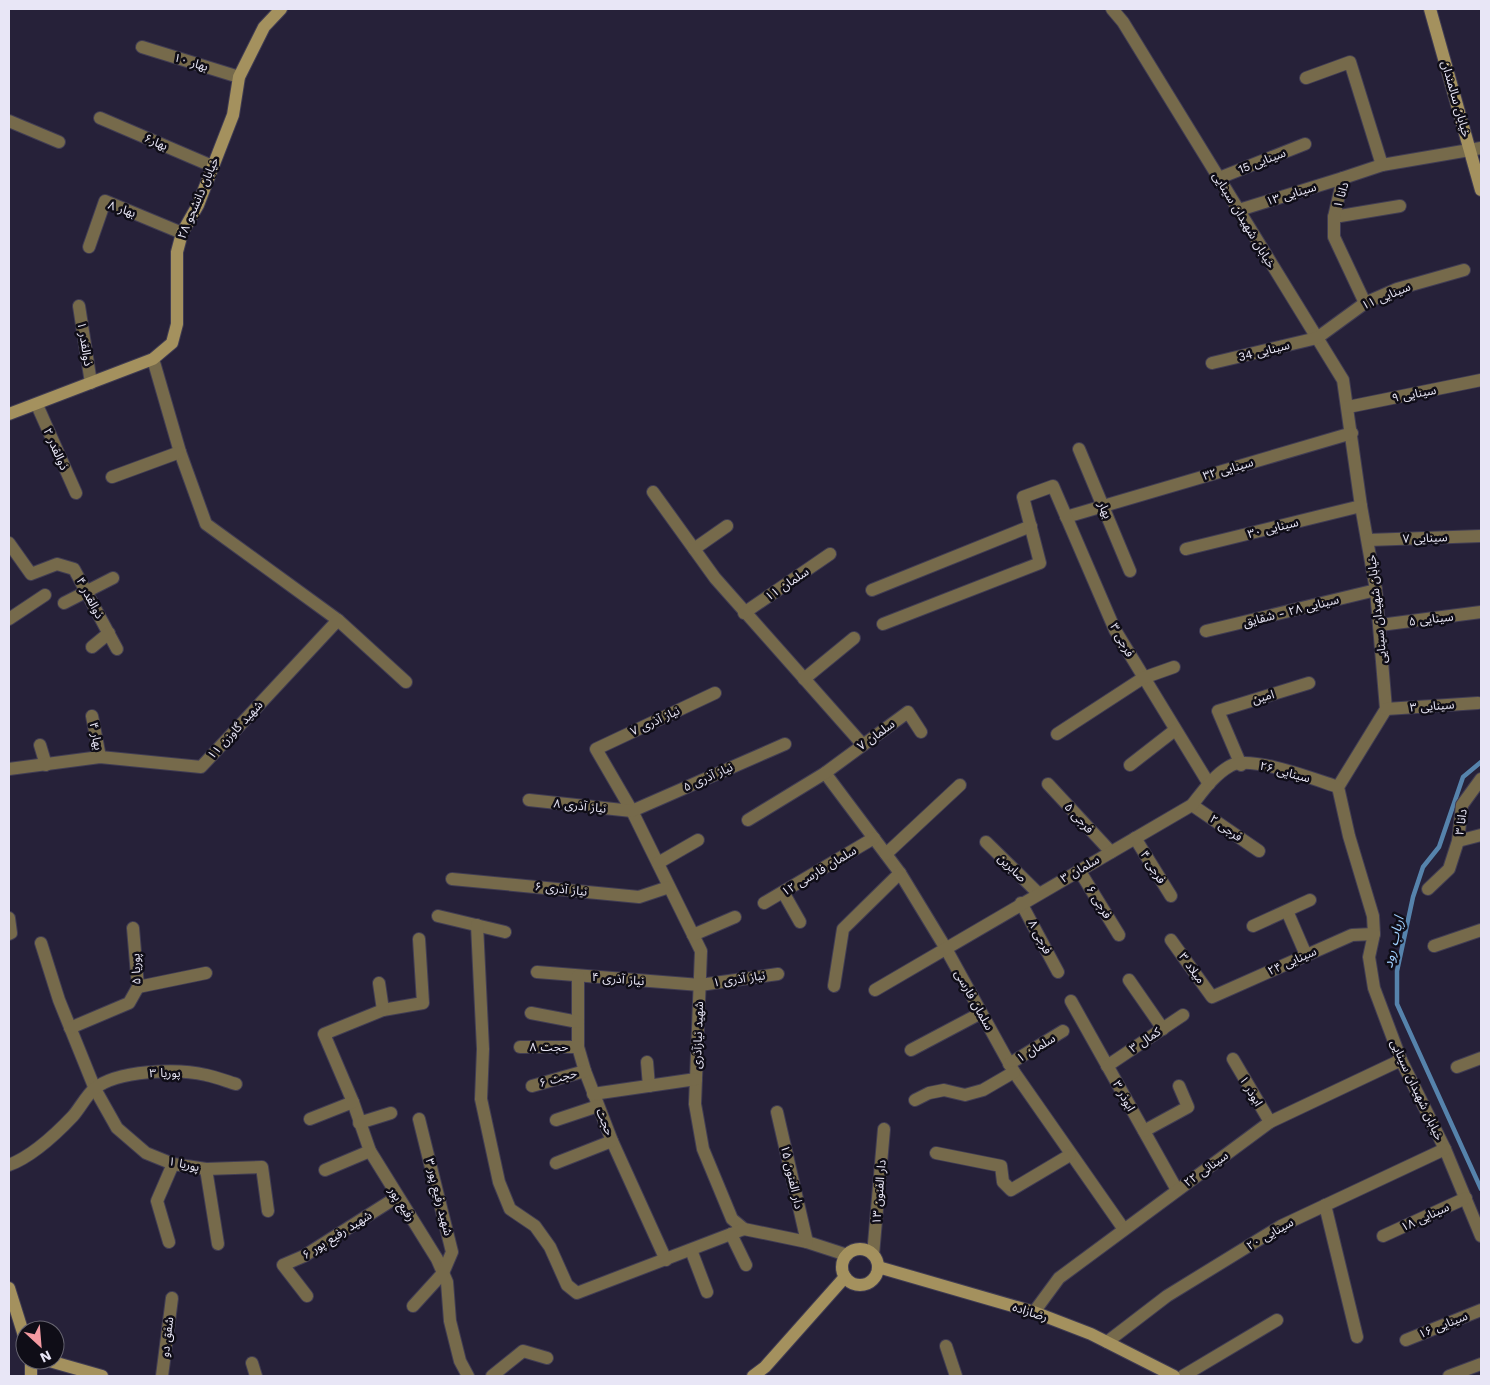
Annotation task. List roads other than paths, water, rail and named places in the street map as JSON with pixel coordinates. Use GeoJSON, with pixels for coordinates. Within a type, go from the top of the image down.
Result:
{"type":"FeatureCollection","features":[{"type":"Feature","properties":{"kind":"street","name":"خیابان دانشجو ۲۸"},"geometry":{"type":"LineString","coordinates":[[9,414],[37,405],[153,359],[172,343],[177,324],[177,252],[182,233],[198,205],[233,115],[239,77],[264,27],[281,9]]}},
{"type":"Feature","properties":{"kind":"street","name":"خیابان شهیدان سینایی"},"geometry":{"type":"LineString","coordinates":[[1112,9],[1123,22],[1343,380],[1361,506],[1376,590],[1386,709]]}},
{"type":"Feature","properties":{"kind":"street","name":"خیابان سالمندان"},"geometry":{"type":"LineString","coordinates":[[1430,9],[1476,149],[1481,190]]}},
{"type":"Feature","properties":{"kind":"street","name":"بهار ۱۰"},"geometry":{"type":"LineString","coordinates":[[142,47],[239,77]]}},
{"type":"Feature","properties":{"kind":"street"},"geometry":{"type":"LineString","coordinates":[[1306,78],[1350,62],[1382,165]]}},
{"type":"Feature","properties":{"kind":"street","name":"بهار۶"},"geometry":{"type":"LineString","coordinates":[[100,118],[212,166]]}},
{"type":"Feature","properties":{"kind":"street"},"geometry":{"type":"LineString","coordinates":[[9,121],[58,142]]}},
{"type":"Feature","properties":{"kind":"street","name":"سینایی 15"},"geometry":{"type":"LineString","coordinates":[[1219,178],[1305,144]]}},
{"type":"Feature","properties":{"kind":"street","name":"دانا ۱"},"geometry":{"type":"LineString","coordinates":[[1365,303],[1334,237],[1334,217],[1344,178],[1382,165],[1476,149]]}},
{"type":"Feature","properties":{"kind":"street","name":"سینایی ۱۳"},"geometry":{"type":"LineString","coordinates":[[1239,210],[1344,178]]}},
{"type":"Feature","properties":{"kind":"street","name":"بهار ۸"},"geometry":{"type":"LineString","coordinates":[[89,247],[104,201],[182,233]]}},
{"type":"Feature","properties":{"kind":"street"},"geometry":{"type":"LineString","coordinates":[[1334,217],[1400,206]]}},
{"type":"Feature","properties":{"kind":"street","name":"سینایی ۱۱"},"geometry":{"type":"LineString","coordinates":[[1317,338],[1365,303],[1397,289],[1464,270]]}},
{"type":"Feature","properties":{"kind":"street","name":"ذوالقدر ۱"},"geometry":{"type":"LineString","coordinates":[[79,306],[91,383]]}},
{"type":"Feature","properties":{"kind":"street","name":"سینایی 34"},"geometry":{"type":"LineString","coordinates":[[1212,363],[1317,338]]}},
{"type":"Feature","properties":{"kind":"street"},"geometry":{"type":"LineString","coordinates":[[153,359],[180,452],[206,524],[338,620],[406,682]]}},
{"type":"Feature","properties":{"kind":"street","name":"سینایی ۹"},"geometry":{"type":"LineString","coordinates":[[1348,407],[1481,380]]}},
{"type":"Feature","properties":{"kind":"street","name":"ذوالقدر ۲"},"geometry":{"type":"LineString","coordinates":[[37,405],[76,493]]}},
{"type":"Feature","properties":{"kind":"street","name":"سینایی ۳۲"},"geometry":{"type":"LineString","coordinates":[[1066,517],[1352,433]]}},
{"type":"Feature","properties":{"kind":"street","name":"بهار"},"geometry":{"type":"LineString","coordinates":[[1079,449],[1130,571]]}},
{"type":"Feature","properties":{"kind":"street"},"geometry":{"type":"LineString","coordinates":[[112,477],[180,452]]}},
{"type":"Feature","properties":{"kind":"street","name":"فرجی ۳"},"geometry":{"type":"LineString","coordinates":[[1031,526],[1023,498],[1053,486],[1115,630],[1208,784]]}},
{"type":"Feature","properties":{"kind":"street"},"geometry":{"type":"LineString","coordinates":[[653,492],[744,613],[863,745]]}},
{"type":"Feature","properties":{"kind":"street","name":"سینایی ۳۰"},"geometry":{"type":"LineString","coordinates":[[1186,549],[1361,506]]}},
{"type":"Feature","properties":{"kind":"street"},"geometry":{"type":"LineString","coordinates":[[694,549],[727,526]]}},
{"type":"Feature","properties":{"kind":"street"},"geometry":{"type":"LineString","coordinates":[[872,590],[1031,526],[1040,563],[883,624]]}},
{"type":"Feature","properties":{"kind":"street","name":"سینایی ۷"},"geometry":{"type":"LineString","coordinates":[[1368,540],[1481,536]]}},
{"type":"Feature","properties":{"kind":"street","name":"ذوالقدر ۴"},"geometry":{"type":"LineString","coordinates":[[9,543],[30,574],[58,564],[74,569],[117,649]]}},
{"type":"Feature","properties":{"kind":"street","name":"سلمان ۱۱"},"geometry":{"type":"LineString","coordinates":[[744,613],[830,554]]}},
{"type":"Feature","properties":{"kind":"street"},"geometry":{"type":"LineString","coordinates":[[64,603],[113,578]]}},
{"type":"Feature","properties":{"kind":"street","name":"سینایی ۲۸ - شقایق"},"geometry":{"type":"LineString","coordinates":[[1206,631],[1376,590]]}},
{"type":"Feature","properties":{"kind":"street"},"geometry":{"type":"LineString","coordinates":[[9,619],[45,594]]}},
{"type":"Feature","properties":{"kind":"street","name":"سینایی ۵"},"geometry":{"type":"LineString","coordinates":[[1380,625],[1481,612]]}},
{"type":"Feature","properties":{"kind":"street","name":"شهید گاوزن ۱۱"},"geometry":{"type":"LineString","coordinates":[[9,769],[100,757],[202,766],[338,620]]}},
{"type":"Feature","properties":{"kind":"street"},"geometry":{"type":"LineString","coordinates":[[92,647],[109,633]]}},
{"type":"Feature","properties":{"kind":"street"},"geometry":{"type":"LineString","coordinates":[[804,679],[854,638]]}},
{"type":"Feature","properties":{"kind":"street"},"geometry":{"type":"LineString","coordinates":[[1057,734],[1143,678],[1174,667]]}},
{"type":"Feature","properties":{"kind":"street","name":"امین"},"geometry":{"type":"LineString","coordinates":[[1241,765],[1218,711],[1309,684]]}},
{"type":"Feature","properties":{"kind":"street","name":"نیاز آذری ۷"},"geometry":{"type":"LineString","coordinates":[[596,748],[715,693]]}},
{"type":"Feature","properties":{"kind":"street","name":"سینایی ۳"},"geometry":{"type":"LineString","coordinates":[[1386,709],[1478,703]]}},
{"type":"Feature","properties":{"kind":"street"},"geometry":{"type":"LineString","coordinates":[[1338,787],[1386,709]]}},
{"type":"Feature","properties":{"kind":"street","name":"سلمان ۷"},"geometry":{"type":"LineString","coordinates":[[748,820],[825,773],[908,712],[921,732]]}},
{"type":"Feature","properties":{"kind":"street","name":"بهار ۴"},"geometry":{"type":"LineString","coordinates":[[92,716],[100,757]]}},
{"type":"Feature","properties":{"kind":"street"},"geometry":{"type":"LineString","coordinates":[[1130,765],[1175,730]]}},
{"type":"Feature","properties":{"kind":"street","name":"نیاز آذری ۵"},"geometry":{"type":"LineString","coordinates":[[632,811],[785,744]]}},
{"type":"Feature","properties":{"kind":"street"},"geometry":{"type":"LineString","coordinates":[[40,745],[46,765]]}},
{"type":"Feature","properties":{"kind":"street","name":"شهید نیازآذری"},"geometry":{"type":"LineString","coordinates":[[596,748],[632,811],[701,950],[695,1104],[703,1149],[732,1219],[744,1229]]}},
{"type":"Feature","properties":{"kind":"street","name":"سینایی ۲۶"},"geometry":{"type":"LineString","coordinates":[[1208,784],[1231,765],[1264,764],[1338,787]]}},
{"type":"Feature","properties":{"kind":"street","name":"سلمان فارسی"},"geometry":{"type":"LineString","coordinates":[[825,773],[900,873],[945,947],[1011,1068],[1070,1155],[1123,1228]]}},
{"type":"Feature","properties":{"kind":"street","name":"دانا ۳"},"geometry":{"type":"LineString","coordinates":[[1428,889],[1449,868],[1458,841],[1462,805],[1481,779]]}},
{"type":"Feature","properties":{"kind":"street","name":"فرجی ۵"},"geometry":{"type":"LineString","coordinates":[[1048,784],[1111,852]]}},
{"type":"Feature","properties":{"kind":"street","name":"سلمان ۳"},"geometry":{"type":"LineString","coordinates":[[875,990],[945,947],[1192,805],[1208,784]]}},
{"type":"Feature","properties":{"kind":"street"},"geometry":{"type":"LineString","coordinates":[[886,854],[960,785]]}},
{"type":"Feature","properties":{"kind":"street","name":"خیابان شهیدان سینایی"},"geometry":{"type":"LineString","coordinates":[[1338,787],[1349,836],[1374,916],[1374,934],[1369,957],[1374,988],[1401,1060],[1445,1149],[1481,1236]]}},
{"type":"Feature","properties":{"kind":"street","name":"نیاز آذری ۸"},"geometry":{"type":"LineString","coordinates":[[529,800],[632,811]]}},
{"type":"Feature","properties":{"kind":"street","name":"فرجی ۲"},"geometry":{"type":"LineString","coordinates":[[1192,805],[1260,852]]}},
{"type":"Feature","properties":{"kind":"street"},"geometry":{"type":"LineString","coordinates":[[1458,841],[1481,835]]}},
{"type":"Feature","properties":{"kind":"street","name":"سلمان فارسی ۱۲"},"geometry":{"type":"LineString","coordinates":[[764,904],[874,838]]}},
{"type":"Feature","properties":{"kind":"street","name":"فرجی ۴"},"geometry":{"type":"LineString","coordinates":[[1134,838],[1171,896]]}},
{"type":"Feature","properties":{"kind":"street"},"geometry":{"type":"LineString","coordinates":[[658,863],[698,840]]}},
{"type":"Feature","properties":{"kind":"street","name":"صابرین"},"geometry":{"type":"LineString","coordinates":[[986,842],[1038,893]]}},
{"type":"Feature","properties":{"kind":"street","name":"فرجی ۶"},"geometry":{"type":"LineString","coordinates":[[1079,870],[1119,935]]}},
{"type":"Feature","properties":{"kind":"street"},"geometry":{"type":"LineString","coordinates":[[834,986],[843,929],[900,873]]}},
{"type":"Feature","properties":{"kind":"street","name":"نیاز آذری ۶"},"geometry":{"type":"LineString","coordinates":[[452,879],[639,897],[669,887]]}},
{"type":"Feature","properties":{"kind":"street"},"geometry":{"type":"LineString","coordinates":[[783,892],[800,922]]}},
{"type":"Feature","properties":{"kind":"street"},"geometry":{"type":"LineString","coordinates":[[1253,926],[1310,900]]}},
{"type":"Feature","properties":{"kind":"street","name":"فرجی ۸"},"geometry":{"type":"LineString","coordinates":[[1021,903],[1058,972]]}},
{"type":"Feature","properties":{"kind":"street"},"geometry":{"type":"LineString","coordinates":[[1287,910],[1306,955]]}},
{"type":"Feature","properties":{"kind":"street"},"geometry":{"type":"LineString","coordinates":[[438,916],[505,932]]}},
{"type":"Feature","properties":{"kind":"street"},"geometry":{"type":"LineString","coordinates":[[693,935],[735,917]]}},
{"type":"Feature","properties":{"kind":"street"},"geometry":{"type":"LineString","coordinates":[[9,918],[11,933],[9,934]]}},
{"type":"Feature","properties":{"kind":"street"},"geometry":{"type":"LineString","coordinates":[[477,925],[483,1049],[481,1099],[498,1182],[510,1209],[535,1226],[550,1247],[567,1285],[577,1294],[744,1229],[806,1242],[847,1254],[860,1249],[873,1255],[878,1267],[877,1274],[866,1284],[851,1282],[845,1277],[842,1266],[847,1254]]}},
{"type":"Feature","properties":{"kind":"street","name":"پوریا ۵"},"geometry":{"type":"LineString","coordinates":[[70,1028],[129,1003],[138,987],[133,928]]}},
{"type":"Feature","properties":{"kind":"street"},"geometry":{"type":"LineString","coordinates":[[1434,946],[1481,930]]}},
{"type":"Feature","properties":{"kind":"street","name":"سینایی ۲۴"},"geometry":{"type":"LineString","coordinates":[[1212,997],[1352,935],[1374,934]]}},
{"type":"Feature","properties":{"kind":"street"},"geometry":{"type":"LineString","coordinates":[[379,983],[383,1010],[423,1003],[419,939]]}},
{"type":"Feature","properties":{"kind":"street","name":"میلاد ۳"},"geometry":{"type":"LineString","coordinates":[[1171,940],[1212,997]]}},
{"type":"Feature","properties":{"kind":"street","name":"پوریا ۱"},"geometry":{"type":"LineString","coordinates":[[41,943],[58,1000],[95,1088],[117,1128],[146,1153],[173,1164],[206,1169],[262,1167],[268,1211]]}},
{"type":"Feature","properties":{"kind":"street","name":"نیاز آذری ۴"},"geometry":{"type":"LineString","coordinates":[[537,972],[700,985]]}},
{"type":"Feature","properties":{"kind":"street"},"geometry":{"type":"LineString","coordinates":[[138,987],[206,973]]}},
{"type":"Feature","properties":{"kind":"street","name":"نیاز آذری ۱"},"geometry":{"type":"LineString","coordinates":[[700,985],[778,974]]}},
{"type":"Feature","properties":{"kind":"street","name":"حجت"},"geometry":{"type":"LineString","coordinates":[[578,976],[578,1047],[585,1071],[612,1141],[666,1260]]}},
{"type":"Feature","properties":{"kind":"street"},"geometry":{"type":"LineString","coordinates":[[1129,980],[1163,1028]]}},
{"type":"Feature","properties":{"kind":"street","name":"ابوذر ۳"},"geometry":{"type":"LineString","coordinates":[[1071,1001],[1177,1190]]}},
{"type":"Feature","properties":{"kind":"street","name":"رفیع پور"},"geometry":{"type":"LineString","coordinates":[[383,1010],[324,1034],[353,1102],[370,1151],[397,1197],[437,1258],[443,1272],[447,1282],[450,1321],[460,1361],[468,1376]]}},
{"type":"Feature","properties":{"kind":"street"},"geometry":{"type":"LineString","coordinates":[[532,1013],[578,1022]]}},
{"type":"Feature","properties":{"kind":"street"},"geometry":{"type":"LineString","coordinates":[[911,1050],[981,1013]]}},
{"type":"Feature","properties":{"kind":"street","name":"کمال ۳"},"geometry":{"type":"LineString","coordinates":[[1107,1066],[1183,1015]]}},
{"type":"Feature","properties":{"kind":"street","name":"سلمان ۱"},"geometry":{"type":"LineString","coordinates":[[915,1100],[929,1093],[944,1090],[965,1095],[983,1090],[1063,1031]]}},
{"type":"Feature","properties":{"kind":"street","name":"حجت ۸"},"geometry":{"type":"LineString","coordinates":[[520,1048],[578,1047]]}},
{"type":"Feature","properties":{"kind":"street"},"geometry":{"type":"LineString","coordinates":[[1457,1067],[1481,1058]]}},
{"type":"Feature","properties":{"kind":"street","name":"ابوذر ۱"},"geometry":{"type":"LineString","coordinates":[[1233,1059],[1270,1122]]}},
{"type":"Feature","properties":{"kind":"street","name":"سینائی ۲۲"},"geometry":{"type":"LineString","coordinates":[[1034,1312],[1058,1278],[1123,1228],[1270,1122],[1401,1060]]}},
{"type":"Feature","properties":{"kind":"street"},"geometry":{"type":"LineString","coordinates":[[647,1062],[649,1086]]}},
{"type":"Feature","properties":{"kind":"street","name":"پوریا ۳"},"geometry":{"type":"LineString","coordinates":[[95,1088],[126,1075],[164,1071],[206,1074],[236,1084]]}},
{"type":"Feature","properties":{"kind":"street","name":"حجت ۶"},"geometry":{"type":"LineString","coordinates":[[532,1086],[585,1071]]}},
{"type":"Feature","properties":{"kind":"street"},"geometry":{"type":"LineString","coordinates":[[556,1120],[595,1100],[649,1086],[696,1079]]}},
{"type":"Feature","properties":{"kind":"street"},"geometry":{"type":"LineString","coordinates":[[1144,1131],[1188,1107],[1179,1086]]}},
{"type":"Feature","properties":{"kind":"street"},"geometry":{"type":"LineString","coordinates":[[9,1165],[20,1161],[50,1138],[73,1116],[95,1088]]}},
{"type":"Feature","properties":{"kind":"street"},"geometry":{"type":"LineString","coordinates":[[310,1119],[353,1102]]}},
{"type":"Feature","properties":{"kind":"street","name":"دار الفنون ۱۵"},"geometry":{"type":"LineString","coordinates":[[776,1112],[806,1242]]}},
{"type":"Feature","properties":{"kind":"street"},"geometry":{"type":"LineString","coordinates":[[359,1123],[391,1113]]}},
{"type":"Feature","properties":{"kind":"street","name":"شهید رفیع پور ۳"},"geometry":{"type":"LineString","coordinates":[[419,1119],[452,1252],[443,1272]]}},
{"type":"Feature","properties":{"kind":"street","name":"دار الفنون ۱۳"},"geometry":{"type":"LineString","coordinates":[[873,1255],[884,1130]]}},
{"type":"Feature","properties":{"kind":"street"},"geometry":{"type":"LineString","coordinates":[[556,1163],[612,1141]]}},
{"type":"Feature","properties":{"kind":"street","name":"سینایی ۲۰"},"geometry":{"type":"LineString","coordinates":[[1108,1342],[1167,1296],[1280,1226],[1445,1149]]}},
{"type":"Feature","properties":{"kind":"street"},"geometry":{"type":"LineString","coordinates":[[326,1170],[370,1151]]}},
{"type":"Feature","properties":{"kind":"street"},"geometry":{"type":"LineString","coordinates":[[936,1153],[1001,1166],[1003,1182],[1011,1190],[1070,1155]]}},
{"type":"Feature","properties":{"kind":"street"},"geometry":{"type":"LineString","coordinates":[[169,1242],[157,1202],[173,1164]]}},
{"type":"Feature","properties":{"kind":"street"},"geometry":{"type":"LineString","coordinates":[[206,1169],[218,1244]]}},
{"type":"Feature","properties":{"kind":"street","name":"شهید رفیع پور ۶"},"geometry":{"type":"LineString","coordinates":[[307,1296],[283,1265],[304,1256],[397,1197]]}},
{"type":"Feature","properties":{"kind":"street","name":"سینایی ۱۸"},"geometry":{"type":"LineString","coordinates":[[1383,1236],[1466,1198]]}},
{"type":"Feature","properties":{"kind":"street"},"geometry":{"type":"LineString","coordinates":[[1325,1205],[1356,1337]]}},
{"type":"Feature","properties":{"kind":"street"},"geometry":{"type":"LineString","coordinates":[[731,1234],[746,1265]]}},
{"type":"Feature","properties":{"kind":"street"},"geometry":{"type":"LineString","coordinates":[[691,1250],[707,1292]]}},
{"type":"Feature","properties":{"kind":"street","name":"رضازاده"},"geometry":{"type":"LineString","coordinates":[[878,1267],[1034,1312],[1108,1342],[1174,1376]]}},
{"type":"Feature","properties":{"kind":"street"},"geometry":{"type":"LineString","coordinates":[[413,1306],[443,1272]]}},
{"type":"Feature","properties":{"kind":"street"},"geometry":{"type":"LineString","coordinates":[[753,1376],[765,1366],[845,1277]]}},
{"type":"Feature","properties":{"kind":"street"},"geometry":{"type":"LineString","coordinates":[[9,1288],[19,1320]]}},
{"type":"Feature","properties":{"kind":"street","name":"شفق دو"},"geometry":{"type":"LineString","coordinates":[[162,1376],[172,1298]]}},
{"type":"Feature","properties":{"kind":"street","name":"سینایی ۱۶"},"geometry":{"type":"LineString","coordinates":[[1406,1340],[1481,1310]]}},
{"type":"Feature","properties":{"kind":"street"},"geometry":{"type":"LineString","coordinates":[[1183,1376],[1277,1320]]}},
{"type":"Feature","properties":{"kind":"street"},"geometry":{"type":"LineString","coordinates":[[946,1346],[956,1376]]}},
{"type":"Feature","properties":{"kind":"street"},"geometry":{"type":"LineString","coordinates":[[492,1376],[523,1351],[547,1358]]}},
{"type":"Feature","properties":{"kind":"street"},"geometry":{"type":"LineString","coordinates":[[252,1363],[256,1376]]}},
{"type":"Feature","properties":{"kind":"street"},"geometry":{"type":"LineString","coordinates":[[1449,1376],[1481,1364]]}},
{"type":"Feature","properties":{"kind":"street"},"geometry":{"type":"LineString","coordinates":[[65,1365],[102,1376]]}},
{"type":"Feature","properties":{"kind":"waterway","name":"ارباب رود"},"geometry":{"type":"LineString","coordinates":[[1481,762],[1463,777],[1439,847],[1423,867],[1413,897],[1397,971],[1397,1004],[1481,1189]]}}]}
